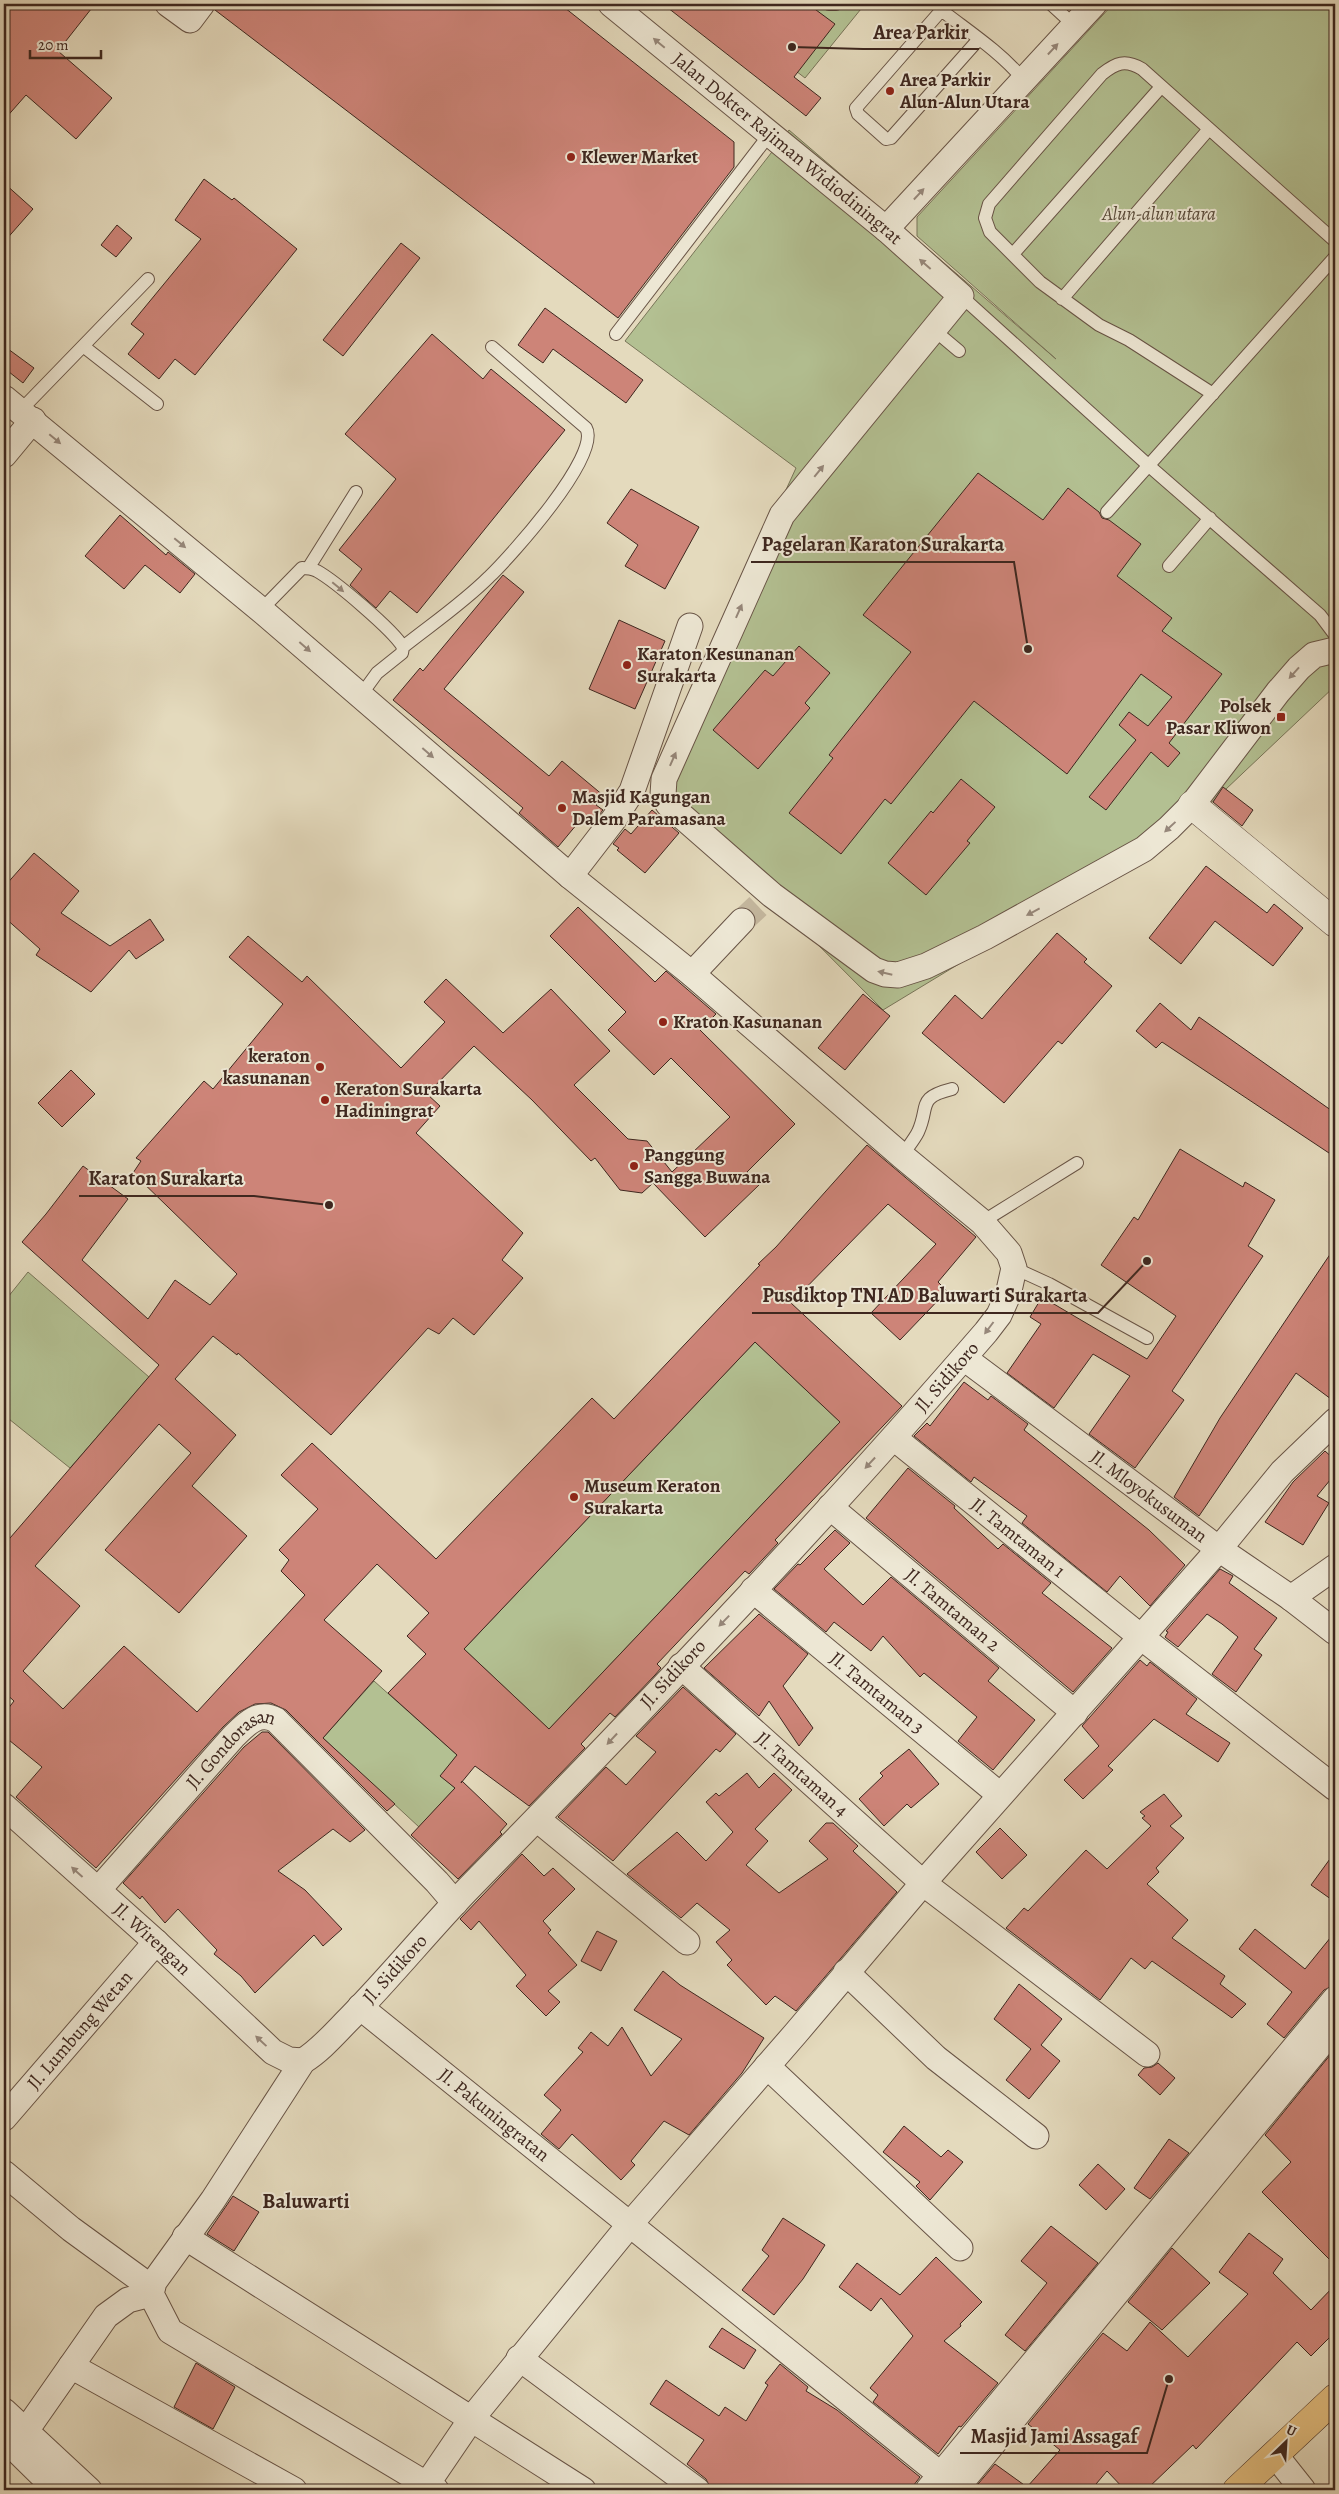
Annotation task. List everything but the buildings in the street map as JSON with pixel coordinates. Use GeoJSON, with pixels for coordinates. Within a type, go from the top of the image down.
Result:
{"type":"FeatureCollection","features":[{"type":"Feature","properties":{"kind":"main road"},"geometry":{"type":"LineString","coordinates":[[1238,2490],[1335,2398]]}},
{"type":"Feature","properties":{"kind":"street"},"geometry":{"type":"LineString","coordinates":[[168,4],[190,20],[202,4]]}},
{"type":"Feature","properties":{"kind":"street","name":"Jalan Dokter Rajiman Widiodiningrat"},"geometry":{"type":"LineString","coordinates":[[611,4],[886,229],[961,296]]}},
{"type":"Feature","properties":{"kind":"street"},"geometry":{"type":"LineString","coordinates":[[886,229],[1094,4]]}},
{"type":"Feature","properties":{"kind":"street"},"geometry":{"type":"LineString","coordinates":[[961,296],[782,515],[664,779],[662,788],[665,801],[757,907],[874,970],[885,974],[908,974],[986,937],[1144,849],[1192,805],[1278,692],[1299,668],[1314,656],[1335,650]]}},
{"type":"Feature","properties":{"kind":"street"},"geometry":{"type":"LineString","coordinates":[[4,455],[19,410],[261,610],[570,876],[692,974],[902,1156],[982,1222],[1009,1252],[1014,1268]]}},
{"type":"Feature","properties":{"kind":"street"},"geometry":{"type":"LineString","coordinates":[[570,876],[614,819],[632,791],[690,626]]}},
{"type":"Feature","properties":{"kind":"street"},"geometry":{"type":"LineString","coordinates":[[1192,805],[1335,924]]}},
{"type":"Feature","properties":{"kind":"street"},"geometry":{"type":"LineString","coordinates":[[692,974],[757,907]]}},
{"type":"Feature","properties":{"kind":"street","name":"Jl. Sidikoro"},"geometry":{"type":"LineString","coordinates":[[151,2291],[185,2237],[213,2200],[303,2061],[316,2052],[360,2007],[455,1903],[537,1819],[894,1438],[999,1315],[1008,1295],[1014,1268]]}},
{"type":"Feature","properties":{"kind":"street","name":"Jl. Mloyokusuman"},"geometry":{"type":"LineString","coordinates":[[964,1358],[1335,1632]]}},
{"type":"Feature","properties":{"kind":"street"},"geometry":{"type":"LineString","coordinates":[[4,2173],[151,2291],[170,2331],[429,2488],[472,2418],[630,2223],[923,1883],[1219,1548],[1282,1472],[1335,1421]]}},
{"type":"Feature","properties":{"kind":"street","name":"Jl. Tamtaman 1"},"geometry":{"type":"LineString","coordinates":[[894,1438],[1141,1637],[1335,1788]]}},
{"type":"Feature","properties":{"kind":"street","name":"Jl. Tamtaman 2"},"geometry":{"type":"LineString","coordinates":[[830,1507],[1075,1712]]}},
{"type":"Feature","properties":{"kind":"street"},"geometry":{"type":"LineString","coordinates":[[1291,1598],[1335,1567]]}},
{"type":"Feature","properties":{"kind":"street","name":"Jl. Tamtaman 3"},"geometry":{"type":"LineString","coordinates":[[753,1590],[1000,1795]]}},
{"type":"Feature","properties":{"kind":"street","name":"Jl. Tamtaman 4"},"geometry":{"type":"LineString","coordinates":[[681,1666],[923,1883],[1147,2054]]}},
{"type":"Feature","properties":{"kind":"street","name":"Jl. Gondorasan"},"geometry":{"type":"LineString","coordinates":[[98,1890],[233,1737],[250,1721],[266,1716],[276,1720],[437,1882],[455,1903]]}},
{"type":"Feature","properties":{"kind":"street","name":"Jl. Wirengan"},"geometry":{"type":"LineString","coordinates":[[4,1806],[156,1942],[273,2052],[289,2060],[303,2061]]}},
{"type":"Feature","properties":{"kind":"street"},"geometry":{"type":"LineString","coordinates":[[537,1819],[687,1942]]}},
{"type":"Feature","properties":{"kind":"street","name":"Jl. Lumbung Wetan"},"geometry":{"type":"LineString","coordinates":[[4,2118],[156,1942]]}},
{"type":"Feature","properties":{"kind":"street"},"geometry":{"type":"LineString","coordinates":[[846,1972],[936,2058],[1036,2136]]}},
{"type":"Feature","properties":{"kind":"street"},"geometry":{"type":"LineString","coordinates":[[942,2485],[1335,1999]]}},
{"type":"Feature","properties":{"kind":"street","name":"Jl. Pakuningratan"},"geometry":{"type":"LineString","coordinates":[[360,2007],[630,2223],[942,2485]]}},
{"type":"Feature","properties":{"kind":"street"},"geometry":{"type":"LineString","coordinates":[[942,2485],[1335,2027]]}},
{"type":"Feature","properties":{"kind":"street"},"geometry":{"type":"LineString","coordinates":[[767,2066],[960,2248]]}},
{"type":"Feature","properties":{"kind":"street"},"geometry":{"type":"LineString","coordinates":[[185,2237],[584,2490]]}},
{"type":"Feature","properties":{"kind":"street"},"geometry":{"type":"LineString","coordinates":[[14,2435],[43,2403],[106,2316],[128,2300],[151,2291]]}},
{"type":"Feature","properties":{"kind":"street"},"geometry":{"type":"LineString","coordinates":[[519,2358],[697,2490]]}},
{"type":"Feature","properties":{"kind":"street"},"geometry":{"type":"LineString","coordinates":[[71,2366],[294,2490]]}},
{"type":"Feature","properties":{"kind":"street"},"geometry":{"type":"LineString","coordinates":[[4,2411],[14,2435],[57,2490]]}},
{"type":"Feature","properties":{"kind":"street"},"geometry":{"type":"LineString","coordinates":[[14,2435],[89,2490]]}},
{"type":"Feature","properties":{"kind":"street"},"geometry":{"type":"LineString","coordinates":[[1276,2456],[1303,2490]]}},
{"type":"Feature","properties":{"kind":"lane"},"geometry":{"type":"LineString","coordinates":[[829,4],[836,4]]}},
{"type":"Feature","properties":{"kind":"lane"},"geometry":{"type":"LineString","coordinates":[[1051,4],[1075,26]]}},
{"type":"Feature","properties":{"kind":"lane"},"geometry":{"type":"LineString","coordinates":[[979,39],[891,138],[886,139],[858,114],[856,108],[936,14],[945,14],[979,39],[1022,78],[1026,78]]}},
{"type":"Feature","properties":{"kind":"lane"},"geometry":{"type":"LineString","coordinates":[[1213,394],[1129,340],[1099,325],[1040,282],[990,232],[985,218],[988,204],[1102,74],[1114,65],[1124,62],[1133,64],[1161,87],[1335,241]]}},
{"type":"Feature","properties":{"kind":"lane"},"geometry":{"type":"LineString","coordinates":[[1013,254],[1161,87]]}},
{"type":"Feature","properties":{"kind":"lane"},"geometry":{"type":"LineString","coordinates":[[1062,299],[1210,129]]}},
{"type":"Feature","properties":{"kind":"lane"},"geometry":{"type":"LineString","coordinates":[[616,334],[769,135]]}},
{"type":"Feature","properties":{"kind":"lane"},"geometry":{"type":"LineString","coordinates":[[1107,512],[1335,257]]}},
{"type":"Feature","properties":{"kind":"lane"},"geometry":{"type":"LineString","coordinates":[[19,410],[148,279]]}},
{"type":"Feature","properties":{"kind":"lane"},"geometry":{"type":"LineString","coordinates":[[961,296],[1148,465],[1320,615],[1335,635]]}},
{"type":"Feature","properties":{"kind":"lane"},"geometry":{"type":"LineString","coordinates":[[934,330],[959,350]]}},
{"type":"Feature","properties":{"kind":"lane"},"geometry":{"type":"LineString","coordinates":[[83,346],[157,404]]}},
{"type":"Feature","properties":{"kind":"lane"},"geometry":{"type":"LineString","coordinates":[[361,695],[377,673],[402,653],[403,647],[489,578],[542,519],[582,460],[589,437],[586,428],[492,347]]}},
{"type":"Feature","properties":{"kind":"lane"},"geometry":{"type":"LineString","coordinates":[[309,568],[356,492]]}},
{"type":"Feature","properties":{"kind":"lane"},"geometry":{"type":"LineString","coordinates":[[1169,566],[1210,518]]}},
{"type":"Feature","properties":{"kind":"lane"},"geometry":{"type":"LineString","coordinates":[[261,610],[302,568],[309,568],[326,577],[368,612],[390,631],[403,647]]}},
{"type":"Feature","properties":{"kind":"lane"},"geometry":{"type":"LineString","coordinates":[[902,1156],[918,1131],[926,1101],[937,1093],[952,1089]]}},
{"type":"Feature","properties":{"kind":"lane"},"geometry":{"type":"LineString","coordinates":[[982,1222],[1077,1162]]}},
{"type":"Feature","properties":{"kind":"lane"},"geometry":{"type":"LineString","coordinates":[[1014,1268],[1049,1284],[1147,1338]]}},
{"type":"Feature","properties":{"kind":"green space"},"geometry":{"type":"Polygon","coordinates":[[[709,4],[865,4],[805,78],[709,4]]]}},
{"type":"Feature","properties":{"kind":"green space","name":"Alun-alun utara"},"geometry":{"type":"Polygon","coordinates":[[[1113,4],[1335,4],[1335,686],[1188,825],[883,1010],[662,788],[694,690],[796,468],[625,341],[789,130],[1056,359],[917,236],[917,217],[1113,4]]]}},
{"type":"Feature","properties":{"kind":"green space"},"geometry":{"type":"Polygon","coordinates":[[[28,1272],[149,1377],[70,1468],[4,1415],[4,1302],[28,1272]]]}},
{"type":"Feature","properties":{"kind":"green space"},"geometry":{"type":"Polygon","coordinates":[[[755,1342],[840,1422],[549,1729],[464,1649],[755,1342]]]}},
{"type":"Feature","properties":{"kind":"green space"},"geometry":{"type":"Polygon","coordinates":[[[374,1681],[457,1755],[441,1776],[455,1788],[419,1827],[323,1738],[374,1681]]]}},
{"type":"Feature","properties":{"kind":"tunnel"},"geometry":{"type":"LineString","coordinates":[[742,921],[758,906]]}},
{"type":"Feature","properties":{"kind":"place","name":"Area Parkir"},"geometry":{"type":"Point","coordinates":[792,47]}},
{"type":"Feature","properties":{"kind":"place","name":"Area Parkir Alun-Alun Utara"},"geometry":{"type":"Point","coordinates":[890,91]}},
{"type":"Feature","properties":{"kind":"place","name":"Klewer Market"},"geometry":{"type":"Point","coordinates":[571,157]}},
{"type":"Feature","properties":{"kind":"place","name":"Pagelaran Karaton Surakarta"},"geometry":{"type":"Point","coordinates":[1028,649]}},
{"type":"Feature","properties":{"kind":"place","name":"Karaton Kesunanan Surakarta"},"geometry":{"type":"Point","coordinates":[627,665]}},
{"type":"Feature","properties":{"kind":"place","name":"Polsek Pasar Kliwon"},"geometry":{"type":"Point","coordinates":[1281,717]}},
{"type":"Feature","properties":{"kind":"place","name":"Masjid Kagungan Dalem Paramasana"},"geometry":{"type":"Point","coordinates":[562,808]}},
{"type":"Feature","properties":{"kind":"place","name":"Kraton Kasunanan"},"geometry":{"type":"Point","coordinates":[663,1022]}},
{"type":"Feature","properties":{"kind":"place","name":"keraton kasunanan"},"geometry":{"type":"Point","coordinates":[320,1067]}},
{"type":"Feature","properties":{"kind":"place","name":"Keraton Surakarta Hadiningrat"},"geometry":{"type":"Point","coordinates":[325,1100]}},
{"type":"Feature","properties":{"kind":"place","name":"Panggung Sangga Buwana"},"geometry":{"type":"Point","coordinates":[634,1166]}},
{"type":"Feature","properties":{"kind":"place","name":"Karaton Surakarta"},"geometry":{"type":"Point","coordinates":[329,1205]}},
{"type":"Feature","properties":{"kind":"place","name":"Pusdiktop TNI AD Baluwarti Surakarta"},"geometry":{"type":"Point","coordinates":[1147,1261]}},
{"type":"Feature","properties":{"kind":"place","name":"Museum Keraton Surakarta"},"geometry":{"type":"Point","coordinates":[574,1497]}},
{"type":"Feature","properties":{"kind":"place","name":"Masjid Jami Assagaf"},"geometry":{"type":"Point","coordinates":[1169,2379]}},
{"type":"Feature","properties":{"kind":"district","name":"Baluwarti"},"geometry":{"type":"Point","coordinates":[306,2201]}}]}
